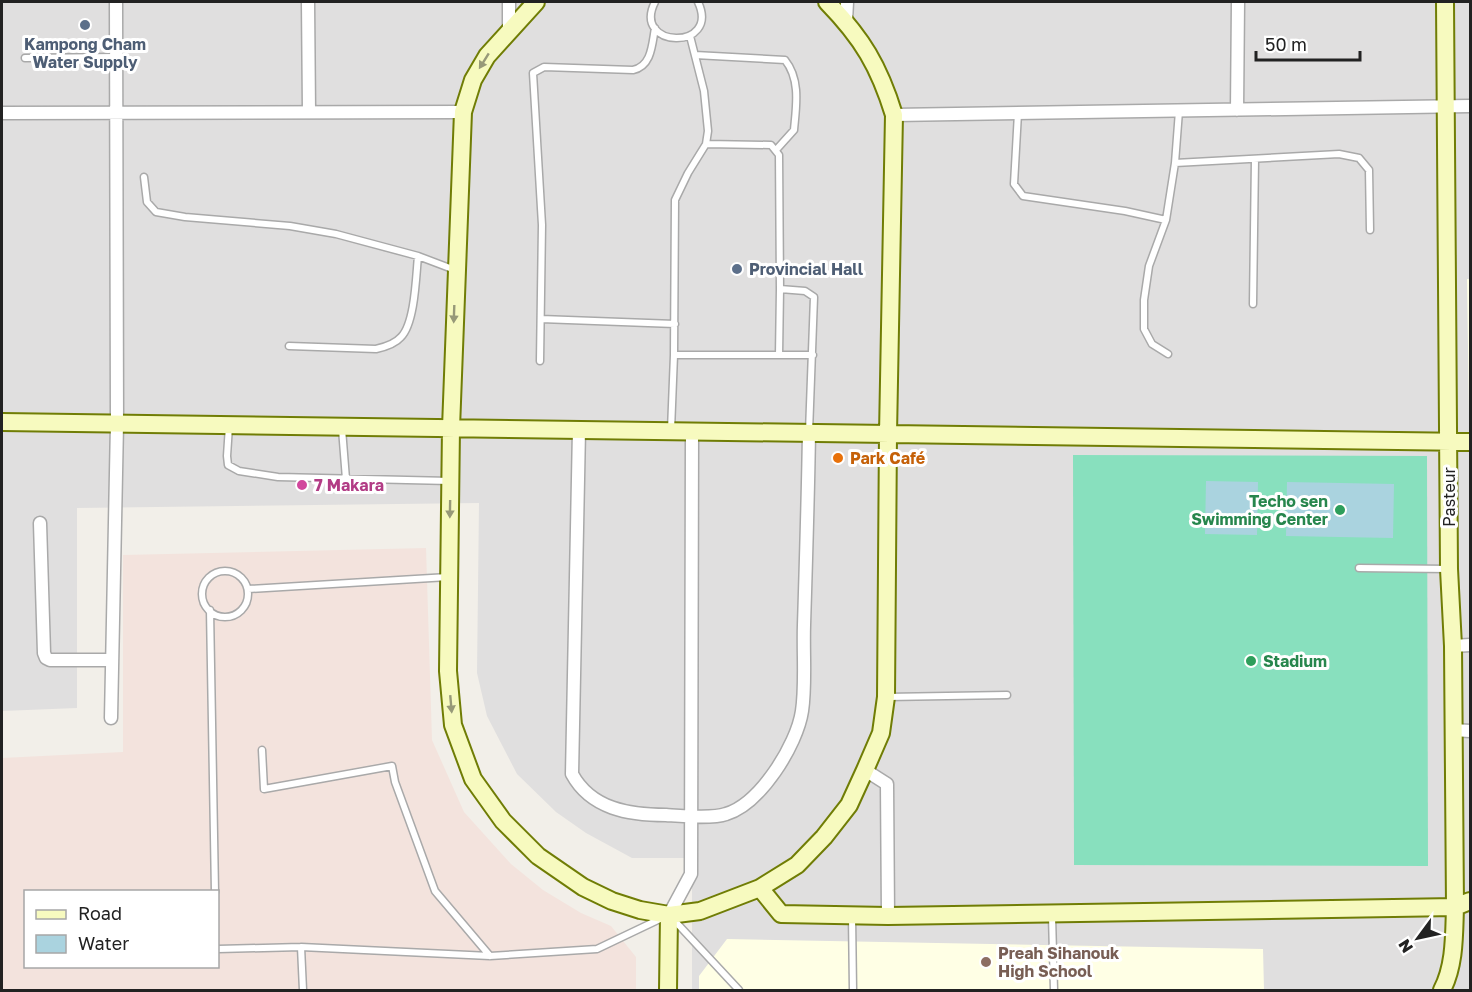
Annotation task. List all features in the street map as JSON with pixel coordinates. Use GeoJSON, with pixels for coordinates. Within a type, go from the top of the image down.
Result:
{"type":"FeatureCollection","features":[{"type":"Feature","properties":{"kind":"street"},"geometry":{"type":"LineString","coordinates":[[111,718],[117,423],[116,2]]}},
{"type":"Feature","properties":{"kind":"street"},"geometry":{"type":"LineString","coordinates":[[308,2],[309,112]]}},
{"type":"Feature","properties":{"kind":"street"},"geometry":{"type":"LineString","coordinates":[[508,30],[509,2]]}},
{"type":"Feature","properties":{"kind":"street"},"geometry":{"type":"LineString","coordinates":[[536,2],[508,30],[487,56],[472,80],[463,112],[456,271],[448,577],[448,671],[453,725],[473,779],[503,821],[538,856],[583,887],[612,901],[669,915],[700,911],[760,888],[797,865],[824,837],[849,804],[881,733],[886,697],[894,115],[884,81],[866,47],[846,21],[827,2]]}},
{"type":"Feature","properties":{"kind":"street"},"geometry":{"type":"LineString","coordinates":[[846,21],[847,2]]}},
{"type":"Feature","properties":{"kind":"street"},"geometry":{"type":"LineString","coordinates":[[1237,110],[1238,2]]}},
{"type":"Feature","properties":{"kind":"street","name":"Pasteur"},"geometry":{"type":"LineString","coordinates":[[1442,990],[1448,979],[1463,904],[1453,730],[1453,646],[1449,569],[1450,442],[1445,2]]}},
{"type":"Feature","properties":{"kind":"street"},"geometry":{"type":"LineString","coordinates":[[894,115],[1470,106]]}},
{"type":"Feature","properties":{"kind":"street"},"geometry":{"type":"LineString","coordinates":[[2,113],[463,112]]}},
{"type":"Feature","properties":{"kind":"street"},"geometry":{"type":"LineString","coordinates":[[2,422],[1470,442]]}},
{"type":"Feature","properties":{"kind":"street"},"geometry":{"type":"LineString","coordinates":[[579,430],[572,774],[579,787],[592,799],[620,811],[646,815],[692,816],[725,815],[745,804],[762,789],[780,763],[802,712],[809,433]]}},
{"type":"Feature","properties":{"kind":"street"},"geometry":{"type":"LineString","coordinates":[[668,990],[669,915],[692,874],[692,431]]}},
{"type":"Feature","properties":{"kind":"street"},"geometry":{"type":"LineString","coordinates":[[40,524],[46,658],[50,660],[112,660]]}},
{"type":"Feature","properties":{"kind":"street"},"geometry":{"type":"LineString","coordinates":[[1453,646],[1470,645]]}},
{"type":"Feature","properties":{"kind":"street"},"geometry":{"type":"LineString","coordinates":[[1453,730],[1470,730]]}},
{"type":"Feature","properties":{"kind":"street"},"geometry":{"type":"LineString","coordinates":[[865,770],[887,784],[888,916]]}},
{"type":"Feature","properties":{"kind":"street"},"geometry":{"type":"LineString","coordinates":[[760,888],[781,914],[852,916],[1463,904]]}},
{"type":"Feature","properties":{"kind":"lane"},"geometry":{"type":"LineString","coordinates":[[540,361],[542,225],[533,73],[544,67],[639,69],[648,61],[655,28],[651,12],[655,2]]}},
{"type":"Feature","properties":{"kind":"lane"},"geometry":{"type":"LineString","coordinates":[[655,28],[667,38],[683,39],[690,36],[696,30],[702,16],[698,2]]}},
{"type":"Feature","properties":{"kind":"lane"},"geometry":{"type":"LineString","coordinates":[[671,431],[675,324],[675,200],[706,144],[708,131],[704,91],[690,36]]}},
{"type":"Feature","properties":{"kind":"lane"},"geometry":{"type":"LineString","coordinates":[[695,56],[785,60],[792,69],[796,84],[795,130],[776,150]]}},
{"type":"Feature","properties":{"kind":"lane"},"geometry":{"type":"LineString","coordinates":[[25,58],[116,57]]}},
{"type":"Feature","properties":{"kind":"lane"},"geometry":{"type":"LineString","coordinates":[[1168,354],[1152,344],[1144,329],[1144,300],[1149,266],[1166,220],[1175,164],[1179,111]]}},
{"type":"Feature","properties":{"kind":"lane"},"geometry":{"type":"LineString","coordinates":[[1018,113],[1014,184],[1023,196],[1125,211],[1166,220]]}},
{"type":"Feature","properties":{"kind":"lane"},"geometry":{"type":"LineString","coordinates":[[706,144],[771,145],[779,155],[779,355]]}},
{"type":"Feature","properties":{"kind":"lane"},"geometry":{"type":"LineString","coordinates":[[1175,164],[1339,154],[1359,158],[1369,170],[1370,230]]}},
{"type":"Feature","properties":{"kind":"lane"},"geometry":{"type":"LineString","coordinates":[[1253,304],[1255,159]]}},
{"type":"Feature","properties":{"kind":"lane"},"geometry":{"type":"LineString","coordinates":[[144,177],[147,202],[156,212],[185,217],[290,226],[336,234],[418,256],[456,271]]}},
{"type":"Feature","properties":{"kind":"lane"},"geometry":{"type":"LineString","coordinates":[[289,346],[376,349],[388,346],[401,337],[409,325],[418,256]]}},
{"type":"Feature","properties":{"kind":"lane"},"geometry":{"type":"LineString","coordinates":[[780,289],[805,291],[814,297],[809,433]]}},
{"type":"Feature","properties":{"kind":"lane"},"geometry":{"type":"LineString","coordinates":[[541,319],[675,324]]}},
{"type":"Feature","properties":{"kind":"lane"},"geometry":{"type":"LineString","coordinates":[[674,355],[813,355]]}},
{"type":"Feature","properties":{"kind":"lane"},"geometry":{"type":"LineString","coordinates":[[229,425],[228,465],[239,471],[278,477],[450,481]]}},
{"type":"Feature","properties":{"kind":"lane"},"geometry":{"type":"LineString","coordinates":[[342,427],[346,479]]}},
{"type":"Feature","properties":{"kind":"lane"},"geometry":{"type":"LineString","coordinates":[[1359,567],[1449,569]]}},
{"type":"Feature","properties":{"kind":"lane"},"geometry":{"type":"LineString","coordinates":[[218,572],[231,572],[243,579],[248,589],[245,607],[235,615],[224,617],[214,615],[205,605],[202,589],[207,579],[218,572]]}},
{"type":"Feature","properties":{"kind":"lane"},"geometry":{"type":"LineString","coordinates":[[248,589],[448,577]]}},
{"type":"Feature","properties":{"kind":"lane"},"geometry":{"type":"LineString","coordinates":[[210,610],[215,890]]}},
{"type":"Feature","properties":{"kind":"lane"},"geometry":{"type":"LineString","coordinates":[[886,697],[1007,695]]}},
{"type":"Feature","properties":{"kind":"lane"},"geometry":{"type":"LineString","coordinates":[[261,750],[264,789],[392,766],[395,782],[435,891],[490,956]]}},
{"type":"Feature","properties":{"kind":"lane"},"geometry":{"type":"LineString","coordinates":[[1052,913],[1054,990]]}},
{"type":"Feature","properties":{"kind":"lane"},"geometry":{"type":"LineString","coordinates":[[219,949],[300,947],[490,956],[597,949],[669,915],[739,990]]}},
{"type":"Feature","properties":{"kind":"lane"},"geometry":{"type":"LineString","coordinates":[[852,916],[853,990]]}},
{"type":"Feature","properties":{"kind":"lane"},"geometry":{"type":"LineString","coordinates":[[300,947],[303,990]]}},
{"type":"Feature","properties":{"kind":"shaded area"},"geometry":{"type":"Polygon","coordinates":[[[2,2],[1470,2],[1470,990],[692,990],[692,858],[632,858],[586,833],[556,812],[517,774],[487,716],[477,673],[479,503],[77,508],[77,708],[2,711],[2,2]]]}},
{"type":"Feature","properties":{"kind":"shaded area"},"geometry":{"type":"Polygon","coordinates":[[[1467,279],[1470,279],[1470,418],[1469,416],[1467,279]]]}},
{"type":"Feature","properties":{"kind":"shaded area"},"geometry":{"type":"Polygon","coordinates":[[[426,548],[432,740],[464,812],[511,864],[543,890],[581,913],[611,926],[636,957],[636,990],[2,990],[2,758],[123,752],[123,555],[426,548]]]}},
{"type":"Feature","properties":{"kind":"shaded area","name":"Preah Sihanouk High School"},"geometry":{"type":"Polygon","coordinates":[[[727,939],[1263,949],[1264,990],[699,990],[699,976],[727,939]]]}},
{"type":"Feature","properties":{"kind":"green space","name":"Stadium"},"geometry":{"type":"Polygon","coordinates":[[[1073,455],[1427,456],[1428,866],[1074,865],[1073,455]]]}},
{"type":"Feature","properties":{"kind":"water"},"geometry":{"type":"Polygon","coordinates":[[[1206,481],[1258,482],[1257,535],[1205,534],[1206,481]]]}},
{"type":"Feature","properties":{"kind":"water","name":"Techo sen Swimming Center"},"geometry":{"type":"Polygon","coordinates":[[[1287,482],[1394,484],[1393,538],[1286,536],[1287,482]]]}},
{"type":"Feature","properties":{"kind":"place","name":"Kampong Cham Water Supply"},"geometry":{"type":"Point","coordinates":[85,25]}},
{"type":"Feature","properties":{"kind":"place","name":"Provincial Hall"},"geometry":{"type":"Point","coordinates":[737,269]}},
{"type":"Feature","properties":{"kind":"place","name":"Park Café"},"geometry":{"type":"Point","coordinates":[838,458]}},
{"type":"Feature","properties":{"kind":"place","name":"7 Makara"},"geometry":{"type":"Point","coordinates":[302,485]}},
{"type":"Feature","properties":{"kind":"place","name":"Techo sen Swimming Center"},"geometry":{"type":"Point","coordinates":[1340,510]}},
{"type":"Feature","properties":{"kind":"place","name":"Stadium"},"geometry":{"type":"Point","coordinates":[1251,661]}},
{"type":"Feature","properties":{"kind":"place","name":"Preah Sihanouk High School"},"geometry":{"type":"Point","coordinates":[986,962]}}]}
